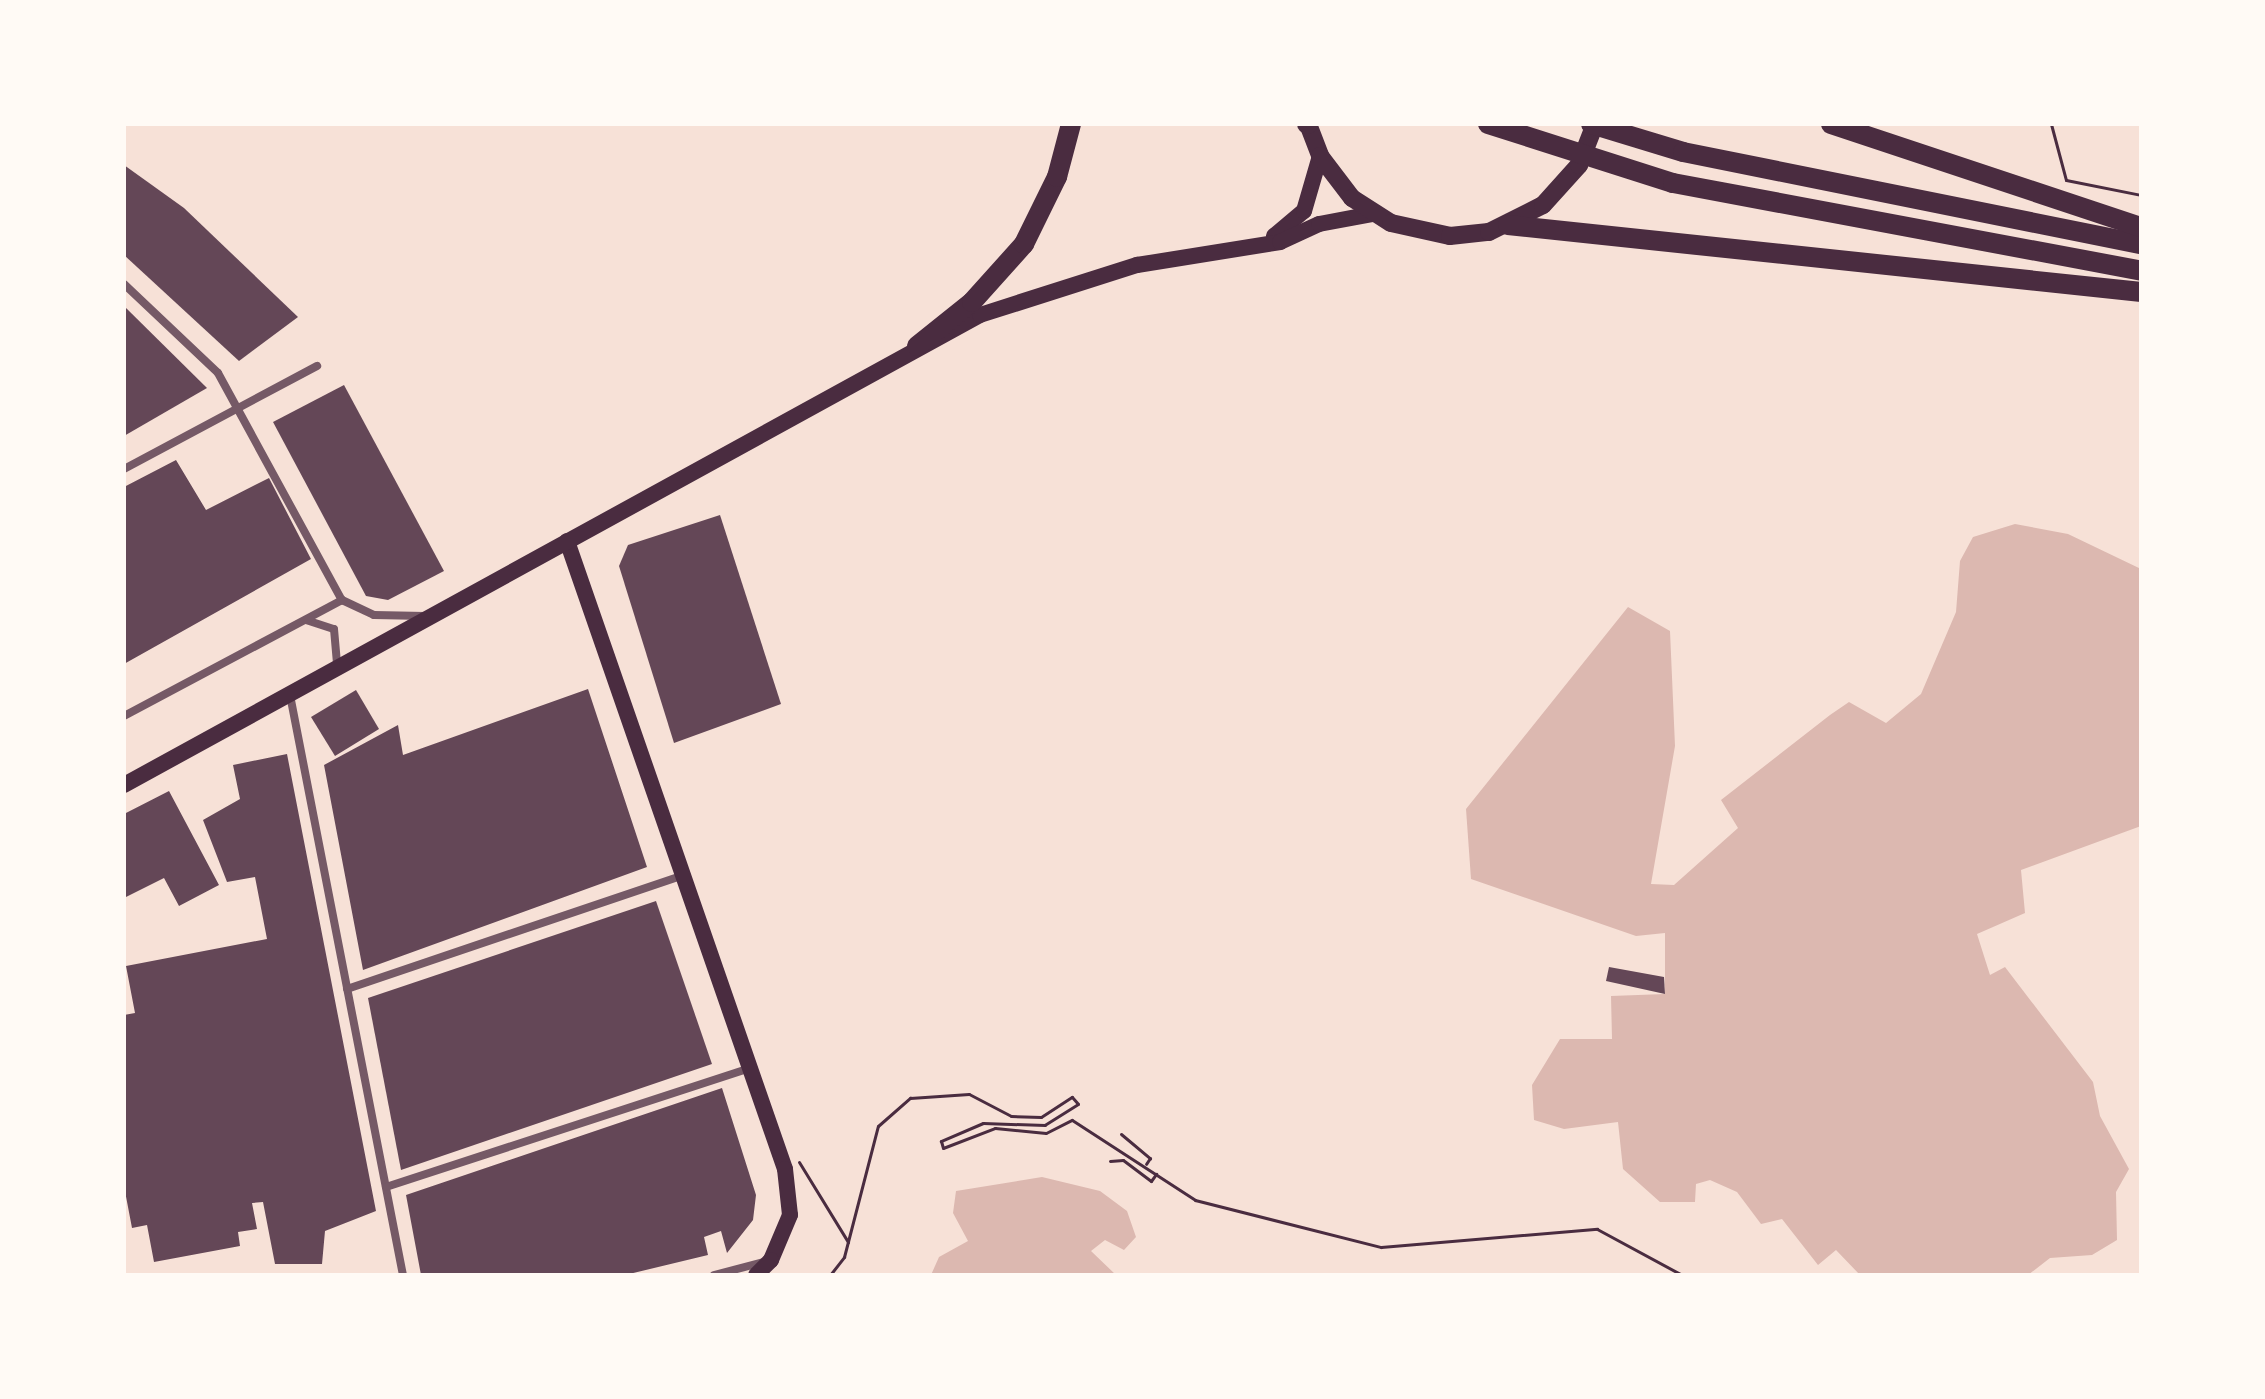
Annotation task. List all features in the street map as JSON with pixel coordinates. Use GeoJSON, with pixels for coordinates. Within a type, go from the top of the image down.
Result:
{"type":"FeatureCollection","features":[{"type":"Feature","properties":{"kind":"highway"},"geometry":{"type":"LineString","coordinates":[[917,346],[972,302],[1024,244],[1057,177],[1071,124]]}},
{"type":"Feature","properties":{"kind":"highway"},"geometry":{"type":"LineString","coordinates":[[1488,124],[1673,183],[2141,271]]}},
{"type":"Feature","properties":{"kind":"highway"},"geometry":{"type":"LineString","coordinates":[[1593,124],[1683,152],[2141,244]]}},
{"type":"Feature","properties":{"kind":"highway"},"geometry":{"type":"LineString","coordinates":[[1831,124],[2141,227]]}},
{"type":"Feature","properties":{"kind":"highway"},"geometry":{"type":"LineString","coordinates":[[1508,225],[2141,292]]}},
{"type":"Feature","properties":{"kind":"main road"},"geometry":{"type":"LineString","coordinates":[[1308,124],[1320,156],[1373,214],[1439,235],[1508,225],[1558,192],[1593,124]]}},
{"type":"Feature","properties":{"kind":"main road"},"geometry":{"type":"LineString","coordinates":[[1255,247],[1304,211],[1320,156]]}},
{"type":"Feature","properties":{"kind":"main road"},"geometry":{"type":"LineString","coordinates":[[124,785],[917,346],[1027,294],[1137,265],[1255,247],[1373,214]]}},
{"type":"Feature","properties":{"kind":"main road"},"geometry":{"type":"LineString","coordinates":[[567,541],[785,1169],[790,1215],[771,1260],[756,1275]]}},
{"type":"Feature","properties":{"kind":"street"},"geometry":{"type":"LineString","coordinates":[[124,284],[218,373],[241,407],[342,600],[374,615],[433,616]]}},
{"type":"Feature","properties":{"kind":"street"},"geometry":{"type":"LineString","coordinates":[[124,469],[317,366]]}},
{"type":"Feature","properties":{"kind":"street"},"geometry":{"type":"LineString","coordinates":[[124,716],[342,600]]}},
{"type":"Feature","properties":{"kind":"street"},"geometry":{"type":"LineString","coordinates":[[305,620],[334,629],[337,669]]}},
{"type":"Feature","properties":{"kind":"street"},"geometry":{"type":"LineString","coordinates":[[290,695],[403,1275]]}},
{"type":"Feature","properties":{"kind":"street"},"geometry":{"type":"LineString","coordinates":[[347,989],[683,875]]}},
{"type":"Feature","properties":{"kind":"street"},"geometry":{"type":"LineString","coordinates":[[386,1187],[751,1068]]}},
{"type":"Feature","properties":{"kind":"street"},"geometry":{"type":"LineString","coordinates":[[714,1275],[771,1260]]}},
{"type":"Feature","properties":{"kind":"path"},"geometry":{"type":"LineString","coordinates":[[2051,124],[2066,180],[2141,195]]}},
{"type":"Feature","properties":{"kind":"path"},"geometry":{"type":"LineString","coordinates":[[830,1275],[848,1242],[870,1143],[889,1112],[910,1098],[969,1094],[1011,1116],[1041,1117],[1072,1097],[1078,1104],[1045,1125],[983,1123],[941,1141],[943,1148],[995,1128],[1046,1133],[1072,1120],[1146,1164],[1195,1200],[1381,1247],[1597,1229],[1682,1275]]}},
{"type":"Feature","properties":{"kind":"path"},"geometry":{"type":"LineString","coordinates":[[1121,1134],[1150,1158],[1146,1164]]}},
{"type":"Feature","properties":{"kind":"path"},"geometry":{"type":"LineString","coordinates":[[785,1169],[802,1160],[848,1242]]}},
{"type":"Feature","properties":{"kind":"path"},"geometry":{"type":"LineString","coordinates":[[1110,1161],[1123,1160],[1151,1181],[1156,1174]]}},
{"type":"Feature","properties":{"kind":"shaded area"},"geometry":{"type":"Polygon","coordinates":[[[2015,524],[2068,534],[2141,569],[2141,826],[2021,870],[2025,913],[1977,934],[1990,975],[2005,967],[2093,1082],[2100,1116],[2129,1169],[2116,1192],[2117,1240],[2092,1255],[2050,1258],[2028,1275],[1860,1275],[1836,1250],[1818,1265],[1782,1219],[1761,1224],[1737,1192],[1710,1180],[1696,1184],[1695,1202],[1660,1202],[1623,1169],[1618,1122],[1564,1129],[1534,1120],[1532,1085],[1560,1039],[1612,1039],[1611,996],[1665,994],[1665,933],[1636,936],[1471,879],[1466,809],[1628,607],[1670,631],[1675,746],[1651,884],[1674,885],[1738,828],[1721,800],[1830,715],[1849,702],[1886,723],[1921,694],[1956,612],[1960,561],[1973,537],[2015,524]]]}},
{"type":"Feature","properties":{"kind":"shaded area"},"geometry":{"type":"Polygon","coordinates":[[[1042,1177],[1100,1191],[1127,1211],[1136,1237],[1124,1250],[1105,1240],[1091,1251],[1116,1275],[931,1275],[939,1257],[968,1241],[953,1213],[956,1191],[1042,1177]]]}},
{"type":"Feature","properties":{"kind":"building"},"geometry":{"type":"Polygon","coordinates":[[[124,165],[184,208],[298,317],[239,361],[124,255],[124,165]]]}},
{"type":"Feature","properties":{"kind":"building"},"geometry":{"type":"Polygon","coordinates":[[[124,306],[207,388],[124,436],[124,306]]]}},
{"type":"Feature","properties":{"kind":"building"},"geometry":{"type":"Polygon","coordinates":[[[344,385],[444,571],[388,600],[366,596],[273,422],[344,385]]]}},
{"type":"Feature","properties":{"kind":"building"},"geometry":{"type":"Polygon","coordinates":[[[176,460],[206,510],[269,478],[311,559],[124,664],[124,487],[176,460]]]}},
{"type":"Feature","properties":{"kind":"building"},"geometry":{"type":"Polygon","coordinates":[[[720,515],[781,704],[674,743],[619,566],[628,545],[720,515]]]}},
{"type":"Feature","properties":{"kind":"building"},"geometry":{"type":"Polygon","coordinates":[[[588,689],[647,867],[363,970],[324,765],[398,725],[403,755],[588,689]]]}},
{"type":"Feature","properties":{"kind":"building"},"geometry":{"type":"Polygon","coordinates":[[[356,690],[379,729],[335,756],[311,717],[356,690]]]}},
{"type":"Feature","properties":{"kind":"building"},"geometry":{"type":"Polygon","coordinates":[[[287,754],[376,1211],[325,1231],[322,1264],[275,1264],[263,1202],[252,1203],[257,1229],[238,1232],[240,1246],[154,1262],[147,1225],[132,1228],[124,1186],[124,1015],[135,1013],[126,966],[267,939],[255,877],[227,882],[203,820],[240,799],[233,765],[287,754]]]}},
{"type":"Feature","properties":{"kind":"building"},"geometry":{"type":"Polygon","coordinates":[[[169,791],[219,885],[179,906],[164,878],[124,898],[124,814],[169,791]]]}},
{"type":"Feature","properties":{"kind":"building"},"geometry":{"type":"Polygon","coordinates":[[[656,901],[712,1064],[401,1170],[368,998],[656,901]]]}},
{"type":"Feature","properties":{"kind":"building"},"geometry":{"type":"Polygon","coordinates":[[[1609,967],[1664,977],[1665,994],[1606,981],[1609,967]]]}},
{"type":"Feature","properties":{"kind":"building"},"geometry":{"type":"Polygon","coordinates":[[[722,1088],[756,1195],[753,1220],[727,1253],[721,1231],[704,1237],[708,1255],[625,1275],[421,1275],[406,1195],[722,1088]]]}}]}
